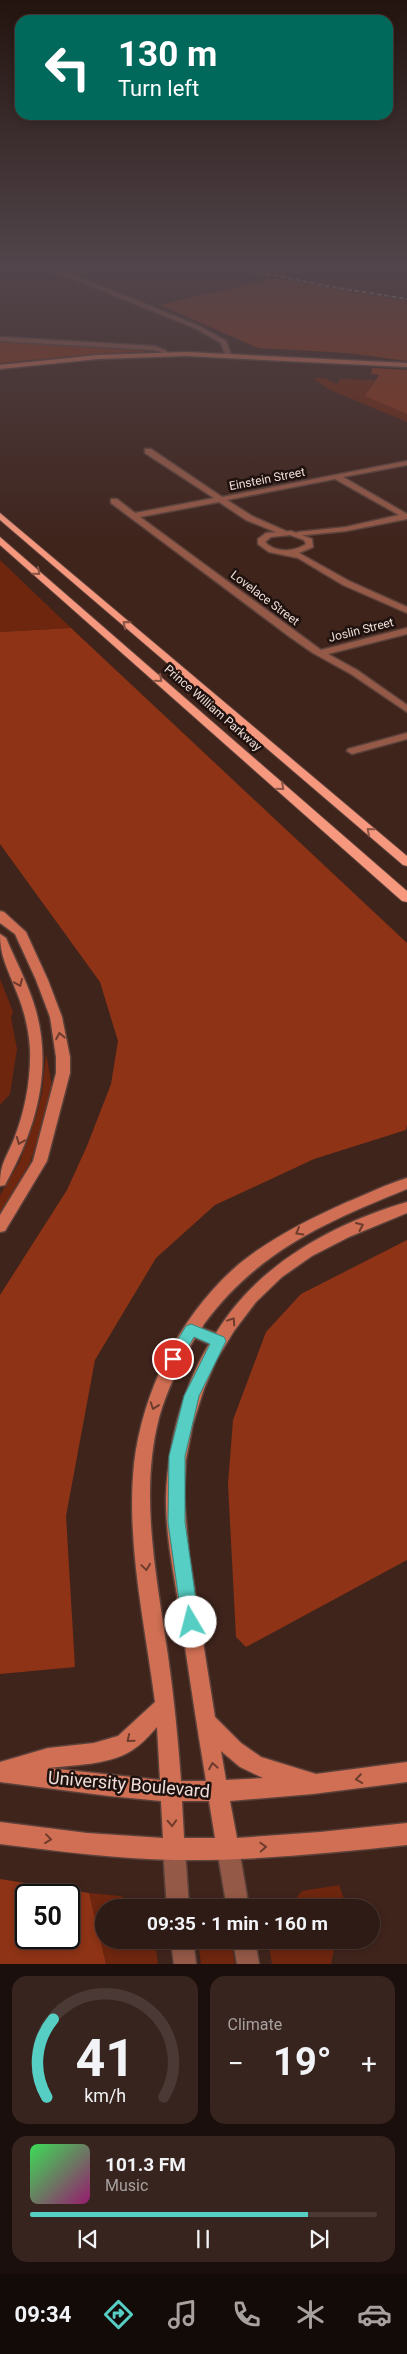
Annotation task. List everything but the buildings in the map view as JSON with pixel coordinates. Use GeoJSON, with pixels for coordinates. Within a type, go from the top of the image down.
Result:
{"type":"FeatureCollection","features":[{"type":"Feature","properties":{"kind":"highway","name":"Prince William Parkway"},"geometry":{"type":"LineString","coordinates":[[0,516],[407,862]]}},
{"type":"Feature","properties":{"kind":"highway","name":"Prince William Parkway"},"geometry":{"type":"LineString","coordinates":[[0,540],[407,898]]}},
{"type":"Feature","properties":{"kind":"main road"},"geometry":{"type":"LineString","coordinates":[[0,367],[63,361]]}},
{"type":"Feature","properties":{"kind":"main road"},"geometry":{"type":"LineString","coordinates":[[0,372],[90,361]]}},
{"type":"Feature","properties":{"kind":"main road"},"geometry":{"type":"LineString","coordinates":[[329,361],[407,365]]}},
{"type":"Feature","properties":{"kind":"main road"},"geometry":{"type":"LineString","coordinates":[[0,921],[20,932],[42,980],[56,1017],[64,1057],[63,1073],[40,1161],[0,1227]]}},
{"type":"Feature","properties":{"kind":"main road"},"geometry":{"type":"LineString","coordinates":[[0,938],[27,1002],[36,1044],[36,1065],[28,1117],[11,1163],[0,1181]]}},
{"type":"Feature","properties":{"kind":"main road"},"geometry":{"type":"LineString","coordinates":[[174,1849],[165,1705],[144,1550],[141,1510],[141,1464],[149,1421],[165,1375],[181,1344],[212,1300],[230,1280],[280,1242],[346,1208],[407,1184]]}},
{"type":"Feature","properties":{"kind":"main road"},"geometry":{"type":"LineString","coordinates":[[228,1849],[205,1720],[177,1530],[175,1497],[177,1456],[185,1418],[200,1375],[218,1341],[238,1312],[254,1294],[287,1265],[342,1234],[407,1207]]}},
{"type":"Feature","properties":{"kind":"main road"},"geometry":{"type":"LineString","coordinates":[[191,1330],[218,1341]]}},
{"type":"Feature","properties":{"kind":"main road"},"geometry":{"type":"LineString","coordinates":[[0,1772],[48,1758],[94,1753],[123,1745],[133,1738],[165,1705]]}},
{"type":"Feature","properties":{"kind":"main road"},"geometry":{"type":"LineString","coordinates":[[205,1720],[252,1763],[280,1774],[321,1784]]}},
{"type":"Feature","properties":{"kind":"main road","name":"University Boulevard"},"geometry":{"type":"LineString","coordinates":[[0,1772],[130,1788],[218,1791],[321,1784],[407,1772]]}},
{"type":"Feature","properties":{"kind":"main road"},"geometry":{"type":"LineString","coordinates":[[0,1833],[85,1844],[174,1849],[228,1849],[306,1844],[407,1834]]}},
{"type":"Feature","properties":{"kind":"street"},"geometry":{"type":"LineString","coordinates":[[148,451],[249,518],[283,533]]}},
{"type":"Feature","properties":{"kind":"street"},"geometry":{"type":"LineString","coordinates":[[397,459],[406,464]]}},
{"type":"Feature","properties":{"kind":"street","name":"Einstein Street"},"geometry":{"type":"LineString","coordinates":[[134,516],[406,464]]}},
{"type":"Feature","properties":{"kind":"street"},"geometry":{"type":"LineString","coordinates":[[337,477],[407,516]]}},
{"type":"Feature","properties":{"kind":"street","name":"Lovelace Street"},"geometry":{"type":"LineString","coordinates":[[114,501],[321,653],[354,672],[407,709]]}},
{"type":"Feature","properties":{"kind":"street"},"geometry":{"type":"LineString","coordinates":[[264,538],[283,533],[298,534],[346,529],[407,516]]}},
{"type":"Feature","properties":{"kind":"street"},"geometry":{"type":"LineString","coordinates":[[249,518],[264,538]]}},
{"type":"Feature","properties":{"kind":"street"},"geometry":{"type":"LineString","coordinates":[[288,552],[301,550],[310,543],[346,529]]}},
{"type":"Feature","properties":{"kind":"street"},"geometry":{"type":"LineString","coordinates":[[298,534],[310,543],[311,551],[326,571]]}},
{"type":"Feature","properties":{"kind":"street"},"geometry":{"type":"LineString","coordinates":[[264,538],[262,544],[264,547],[301,556],[346,583],[407,610]]}},
{"type":"Feature","properties":{"kind":"street","name":"Joslin Street"},"geometry":{"type":"LineString","coordinates":[[321,653],[407,631]]}},
{"type":"Feature","properties":{"kind":"street"},"geometry":{"type":"LineString","coordinates":[[352,751],[407,736]]}},
{"type":"Feature","properties":{"kind":"street"},"geometry":{"type":"LineString","coordinates":[[174,1849],[177,1899]]}},
{"type":"Feature","properties":{"kind":"street"},"geometry":{"type":"LineString","coordinates":[[228,1849],[236,1899]]}},
{"type":"Feature","properties":{"kind":"street"},"geometry":{"type":"LineString","coordinates":[[183,1949],[185,1964]]}},
{"type":"Feature","properties":{"kind":"street"},"geometry":{"type":"LineString","coordinates":[[246,1949],[248,1964]]}},
{"type":"Feature","properties":{"kind":"shaded area"},"geometry":{"type":"Polygon","coordinates":[[[0,361],[25,361],[0,363],[0,361]]]}},
{"type":"Feature","properties":{"kind":"shaded area"},"geometry":{"type":"Polygon","coordinates":[[[372,368],[407,370],[407,414],[365,396],[379,375],[371,374],[372,368]]]}},
{"type":"Feature","properties":{"kind":"shaded area"},"geometry":{"type":"Polygon","coordinates":[[[313,378],[324,378],[337,384],[340,379],[375,380],[366,396],[407,414],[407,422],[328,389],[313,378]]]}},
{"type":"Feature","properties":{"kind":"shaded area"},"geometry":{"type":"Polygon","coordinates":[[[0,560],[71,628],[0,632],[0,560]]]}},
{"type":"Feature","properties":{"kind":"shaded area"},"geometry":{"type":"Polygon","coordinates":[[[71,628],[407,943],[407,1125],[406,1130],[314,1159],[215,1205],[156,1258],[95,1360],[66,1516],[75,1667],[0,1674],[0,1295],[67,1190],[87,1146],[111,1084],[118,1041],[100,982],[0,844],[0,632],[71,628]]]}},
{"type":"Feature","properties":{"kind":"shaded area"},"geometry":{"type":"Polygon","coordinates":[[[0,979],[13,1012],[11,1018],[17,1049],[10,1094],[0,1105],[0,979]]]}},
{"type":"Feature","properties":{"kind":"shaded area"},"geometry":{"type":"Polygon","coordinates":[[[46,1053],[53,1092],[30,1163],[0,1214],[0,1195],[19,1163],[36,1117],[42,1093],[46,1053]]]}},
{"type":"Feature","properties":{"kind":"shaded area"},"geometry":{"type":"Polygon","coordinates":[[[407,1240],[407,1560],[246,1647],[236,1637],[228,1484],[233,1420],[266,1332],[301,1294],[407,1240]]]}},
{"type":"Feature","properties":{"kind":"shaded area"},"geometry":{"type":"Polygon","coordinates":[[[0,1879],[32,1884],[15,1884],[15,1949],[80,1949],[80,1892],[89,1893],[95,1918],[95,1949],[102,1949],[106,1964],[0,1964],[0,1879]]]}},
{"type":"Feature","properties":{"kind":"shaded area"},"geometry":{"type":"Polygon","coordinates":[[[339,1885],[344,1899],[296,1899],[302,1891],[339,1885]]]}},
{"type":"Feature","properties":{"kind":"shaded area"},"geometry":{"type":"Polygon","coordinates":[[[89,1893],[120,1896],[127,1899],[95,1899],[95,1918],[89,1893]]]}},
{"type":"Feature","properties":{"kind":"shaded area"},"geometry":{"type":"Polygon","coordinates":[[[102,1949],[156,1949],[158,1964],[106,1964],[102,1949]]]}},
{"type":"Feature","properties":{"kind":"shaded area"},"geometry":{"type":"Polygon","coordinates":[[[199,1949],[232,1949],[235,1964],[201,1964],[199,1949]]]}},
{"type":"Feature","properties":{"kind":"shaded area"},"geometry":{"type":"Polygon","coordinates":[[[270,1949],[335,1949],[331,1964],[272,1964],[270,1949]]]}},
{"type":"Feature","properties":{"kind":"route"},"geometry":{"type":"LineString","coordinates":[[173,1359],[191,1330],[218,1341],[191,1396],[177,1456],[176,1522],[191,1622]]}}]}
